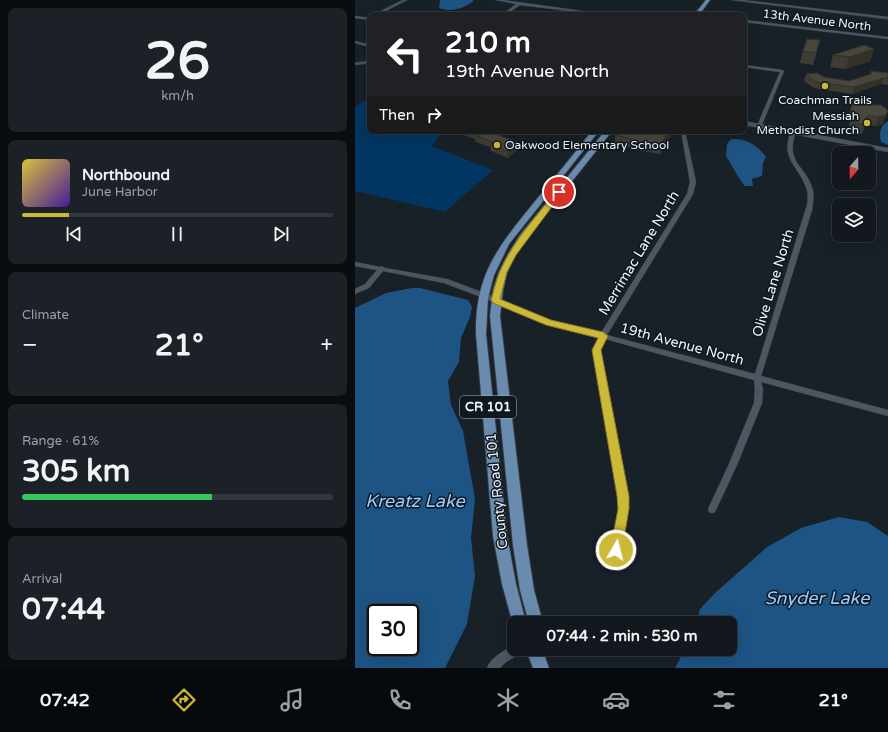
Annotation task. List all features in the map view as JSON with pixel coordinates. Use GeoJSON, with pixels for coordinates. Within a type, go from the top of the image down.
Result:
{"type":"FeatureCollection","features":[{"type":"Feature","properties":{"kind":"main road"},"geometry":{"type":"LineString","coordinates":[[698,12],[708,0]]}},
{"type":"Feature","properties":{"kind":"main road"},"geometry":{"type":"LineString","coordinates":[[355,39],[367,43]]}},
{"type":"Feature","properties":{"kind":"main road"},"geometry":{"type":"LineString","coordinates":[[355,42],[367,44]]}},
{"type":"Feature","properties":{"kind":"main road"},"geometry":{"type":"LineString","coordinates":[[747,120],[760,124],[888,150]]}},
{"type":"Feature","properties":{"kind":"main road"},"geometry":{"type":"LineString","coordinates":[[747,123],[760,124]]}},
{"type":"Feature","properties":{"kind":"main road","name":"County Road 101"},"geometry":{"type":"LineString","coordinates":[[517,616],[509,584],[500,536],[481,334],[480,315],[483,295],[494,261],[506,243],[594,134]]}},
{"type":"Feature","properties":{"kind":"main road","name":"County Road 101"},"geometry":{"type":"LineString","coordinates":[[534,616],[527,590],[520,546],[495,316],[496,300],[503,272],[523,237],[607,134]]}},
{"type":"Feature","properties":{"kind":"main road"},"geometry":{"type":"LineString","coordinates":[[537,656],[541,668]]}},
{"type":"Feature","properties":{"kind":"street"},"geometry":{"type":"LineString","coordinates":[[382,12],[405,0]]}},
{"type":"Feature","properties":{"kind":"street"},"geometry":{"type":"LineString","coordinates":[[498,0],[584,12]]}},
{"type":"Feature","properties":{"kind":"street"},"geometry":{"type":"LineString","coordinates":[[734,0],[888,18]]}},
{"type":"Feature","properties":{"kind":"street"},"geometry":{"type":"LineString","coordinates":[[508,12],[519,4]]}},
{"type":"Feature","properties":{"kind":"street"},"geometry":{"type":"LineString","coordinates":[[355,17],[367,19]]}},
{"type":"Feature","properties":{"kind":"street","name":"13th Avenue North"},"geometry":{"type":"LineString","coordinates":[[747,21],[888,38]]}},
{"type":"Feature","properties":{"kind":"street"},"geometry":{"type":"LineString","coordinates":[[355,64],[367,62]]}},
{"type":"Feature","properties":{"kind":"street"},"geometry":{"type":"LineString","coordinates":[[747,66],[782,71],[760,124]]}},
{"type":"Feature","properties":{"kind":"street","name":"Olive Lane North"},"geometry":{"type":"LineString","coordinates":[[712,509],[733,465],[756,410],[759,389],[757,378],[810,201],[808,184],[790,155],[790,143],[794,131]]}},
{"type":"Feature","properties":{"kind":"street","name":"Merrimac Lane North"},"geometry":{"type":"LineString","coordinates":[[616,550],[623,509],[623,496],[597,350],[603,336],[690,194],[693,182],[684,134]]}},
{"type":"Feature","properties":{"kind":"street","name":"19th Avenue North"},"geometry":{"type":"LineString","coordinates":[[355,264],[445,281],[496,300],[549,323],[603,336],[888,414]]}},
{"type":"Feature","properties":{"kind":"street"},"geometry":{"type":"LineString","coordinates":[[355,292],[367,286],[382,268]]}},
{"type":"Feature","properties":{"kind":"street"},"geometry":{"type":"LineString","coordinates":[[492,668],[507,655]]}},
{"type":"Feature","properties":{"kind":"shaded area"},"geometry":{"type":"Polygon","coordinates":[[[367,99],[367,134],[441,134],[432,146],[493,170],[445,212],[355,191],[355,107],[367,99]]]}},
{"type":"Feature","properties":{"kind":"water"},"geometry":{"type":"Polygon","coordinates":[[[440,0],[474,1],[462,8],[448,10],[439,8],[440,0]]]}},
{"type":"Feature","properties":{"kind":"water"},"geometry":{"type":"Polygon","coordinates":[[[888,121],[888,145],[881,142],[880,136],[882,127],[888,121]]]}},
{"type":"Feature","properties":{"kind":"water"},"geometry":{"type":"Polygon","coordinates":[[[731,139],[751,143],[766,157],[763,163],[762,176],[752,179],[753,186],[745,186],[726,156],[727,144],[731,139]]]}},
{"type":"Feature","properties":{"kind":"water","name":"Kreatz Lake"},"geometry":{"type":"Polygon","coordinates":[[[412,288],[420,288],[468,300],[472,307],[470,317],[461,338],[459,362],[448,381],[451,405],[463,431],[475,499],[471,538],[475,576],[467,624],[445,668],[355,668],[355,308],[386,293],[412,288]]]}},
{"type":"Feature","properties":{"kind":"water","name":"Snyder Lake"},"geometry":{"type":"Polygon","coordinates":[[[839,517],[867,522],[888,536],[888,668],[675,668],[681,656],[737,656],[737,616],[698,616],[700,609],[715,593],[767,547],[801,528],[839,517]]]}},
{"type":"Feature","properties":{"kind":"building"},"geometry":{"type":"Polygon","coordinates":[[[807,39],[820,40],[816,53],[803,51],[807,39]]]}},
{"type":"Feature","properties":{"kind":"building"},"geometry":{"type":"Polygon","coordinates":[[[864,45],[874,49],[849,57],[833,55],[864,45]]]}},
{"type":"Feature","properties":{"kind":"building"},"geometry":{"type":"Polygon","coordinates":[[[871,71],[888,73],[888,78],[854,87],[816,82],[806,74],[817,73],[824,77],[849,81],[871,74],[871,71]]]}},
{"type":"Feature","properties":{"kind":"building"},"geometry":{"type":"Polygon","coordinates":[[[854,101],[870,105],[881,105],[888,110],[886,115],[878,117],[869,115],[866,119],[865,125],[855,123],[857,118],[851,117],[853,112],[850,110],[854,101]]]}},
{"type":"Feature","properties":{"kind":"building"},"geometry":{"type":"Polygon","coordinates":[[[495,134],[517,142],[507,151],[490,144],[493,142],[474,135],[495,134]]]}},
{"type":"Feature","properties":{"kind":"building"},"geometry":{"type":"Polygon","coordinates":[[[616,134],[667,134],[660,145],[615,135],[616,134]]]}},
{"type":"Feature","properties":{"kind":"place","name":"Coachman Trails"},"geometry":{"type":"Point","coordinates":[825,86]}},
{"type":"Feature","properties":{"kind":"place","name":"Messiah Methodist Church"},"geometry":{"type":"Point","coordinates":[867,123]}},
{"type":"Feature","properties":{"kind":"place","name":"Oakwood Elementary School"},"geometry":{"type":"Point","coordinates":[497,145]}},
{"type":"Feature","properties":{"kind":"route"},"geometry":{"type":"LineString","coordinates":[[559,192],[523,237],[512,254],[503,272],[496,300],[549,323],[603,336],[597,350],[623,496],[623,509],[616,550]]}}]}
